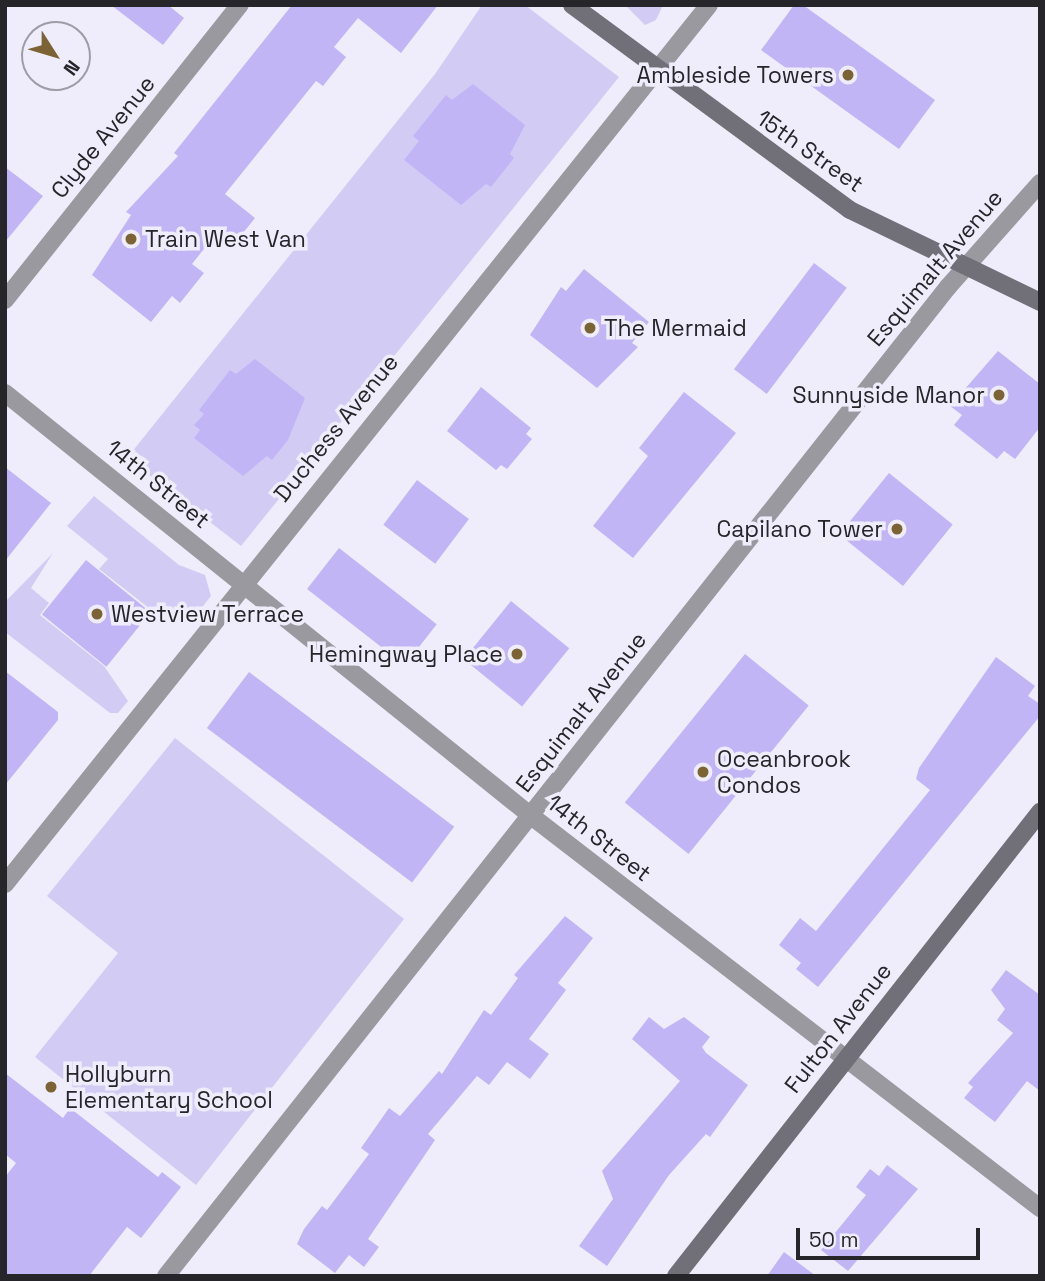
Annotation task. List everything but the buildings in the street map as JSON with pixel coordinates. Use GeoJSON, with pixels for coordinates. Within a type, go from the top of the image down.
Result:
{"type":"FeatureCollection","features":[{"type":"Feature","properties":{"kind":"street","name":"Clyde Avenue"},"geometry":{"type":"LineString","coordinates":[[5,300],[240,5]]}},
{"type":"Feature","properties":{"kind":"street","name":"15th Street"},"geometry":{"type":"LineString","coordinates":[[572,5],[850,210],[1040,302]]}},
{"type":"Feature","properties":{"kind":"street","name":"Duchess Avenue"},"geometry":{"type":"LineString","coordinates":[[5,884],[709,5]]}},
{"type":"Feature","properties":{"kind":"street","name":"Esquimalt Avenue"},"geometry":{"type":"LineString","coordinates":[[166,1276],[965,266],[1040,183]]}},
{"type":"Feature","properties":{"kind":"street","name":"14th Street"},"geometry":{"type":"LineString","coordinates":[[5,393],[530,816],[1040,1208]]}},
{"type":"Feature","properties":{"kind":"street","name":"Fulton Avenue"},"geometry":{"type":"LineString","coordinates":[[676,1276],[1040,812]]}},
{"type":"Feature","properties":{"kind":"shaded area"},"geometry":{"type":"Polygon","coordinates":[[[482,5],[525,5],[619,77],[241,546],[127,458],[435,74],[482,5]]]}},
{"type":"Feature","properties":{"kind":"shaded area"},"geometry":{"type":"Polygon","coordinates":[[[625,5],[663,5],[656,20],[645,25],[625,5]]]}},
{"type":"Feature","properties":{"kind":"shaded area"},"geometry":{"type":"Polygon","coordinates":[[[94,496],[179,565],[205,575],[211,596],[192,620],[154,612],[99,569],[108,559],[67,526],[94,496]]]}},
{"type":"Feature","properties":{"kind":"shaded area"},"geometry":{"type":"Polygon","coordinates":[[[53,553],[31,588],[49,603],[40,615],[104,666],[128,701],[118,713],[110,713],[5,632],[5,602],[53,553]]]}},
{"type":"Feature","properties":{"kind":"shaded area"},"geometry":{"type":"Polygon","coordinates":[[[175,738],[404,919],[196,1185],[35,1057],[118,953],[47,896],[175,738]]]}},
{"type":"Feature","properties":{"kind":"place","name":"Ambleside Towers"},"geometry":{"type":"Point","coordinates":[848,75]}},
{"type":"Feature","properties":{"kind":"place","name":"Train West Van"},"geometry":{"type":"Point","coordinates":[131,239]}},
{"type":"Feature","properties":{"kind":"place","name":"The Mermaid"},"geometry":{"type":"Point","coordinates":[590,328]}},
{"type":"Feature","properties":{"kind":"place","name":"Sunnyside Manor"},"geometry":{"type":"Point","coordinates":[999,395]}},
{"type":"Feature","properties":{"kind":"place","name":"Capilano Tower"},"geometry":{"type":"Point","coordinates":[897,529]}},
{"type":"Feature","properties":{"kind":"place","name":"Westview Terrace"},"geometry":{"type":"Point","coordinates":[97,614]}},
{"type":"Feature","properties":{"kind":"place","name":"Hemingway Place"},"geometry":{"type":"Point","coordinates":[517,654]}},
{"type":"Feature","properties":{"kind":"place","name":"Oceanbrook Condos"},"geometry":{"type":"Point","coordinates":[703,772]}},
{"type":"Feature","properties":{"kind":"place","name":"Hollyburn Elementary School"},"geometry":{"type":"Point","coordinates":[51,1087]}}]}
